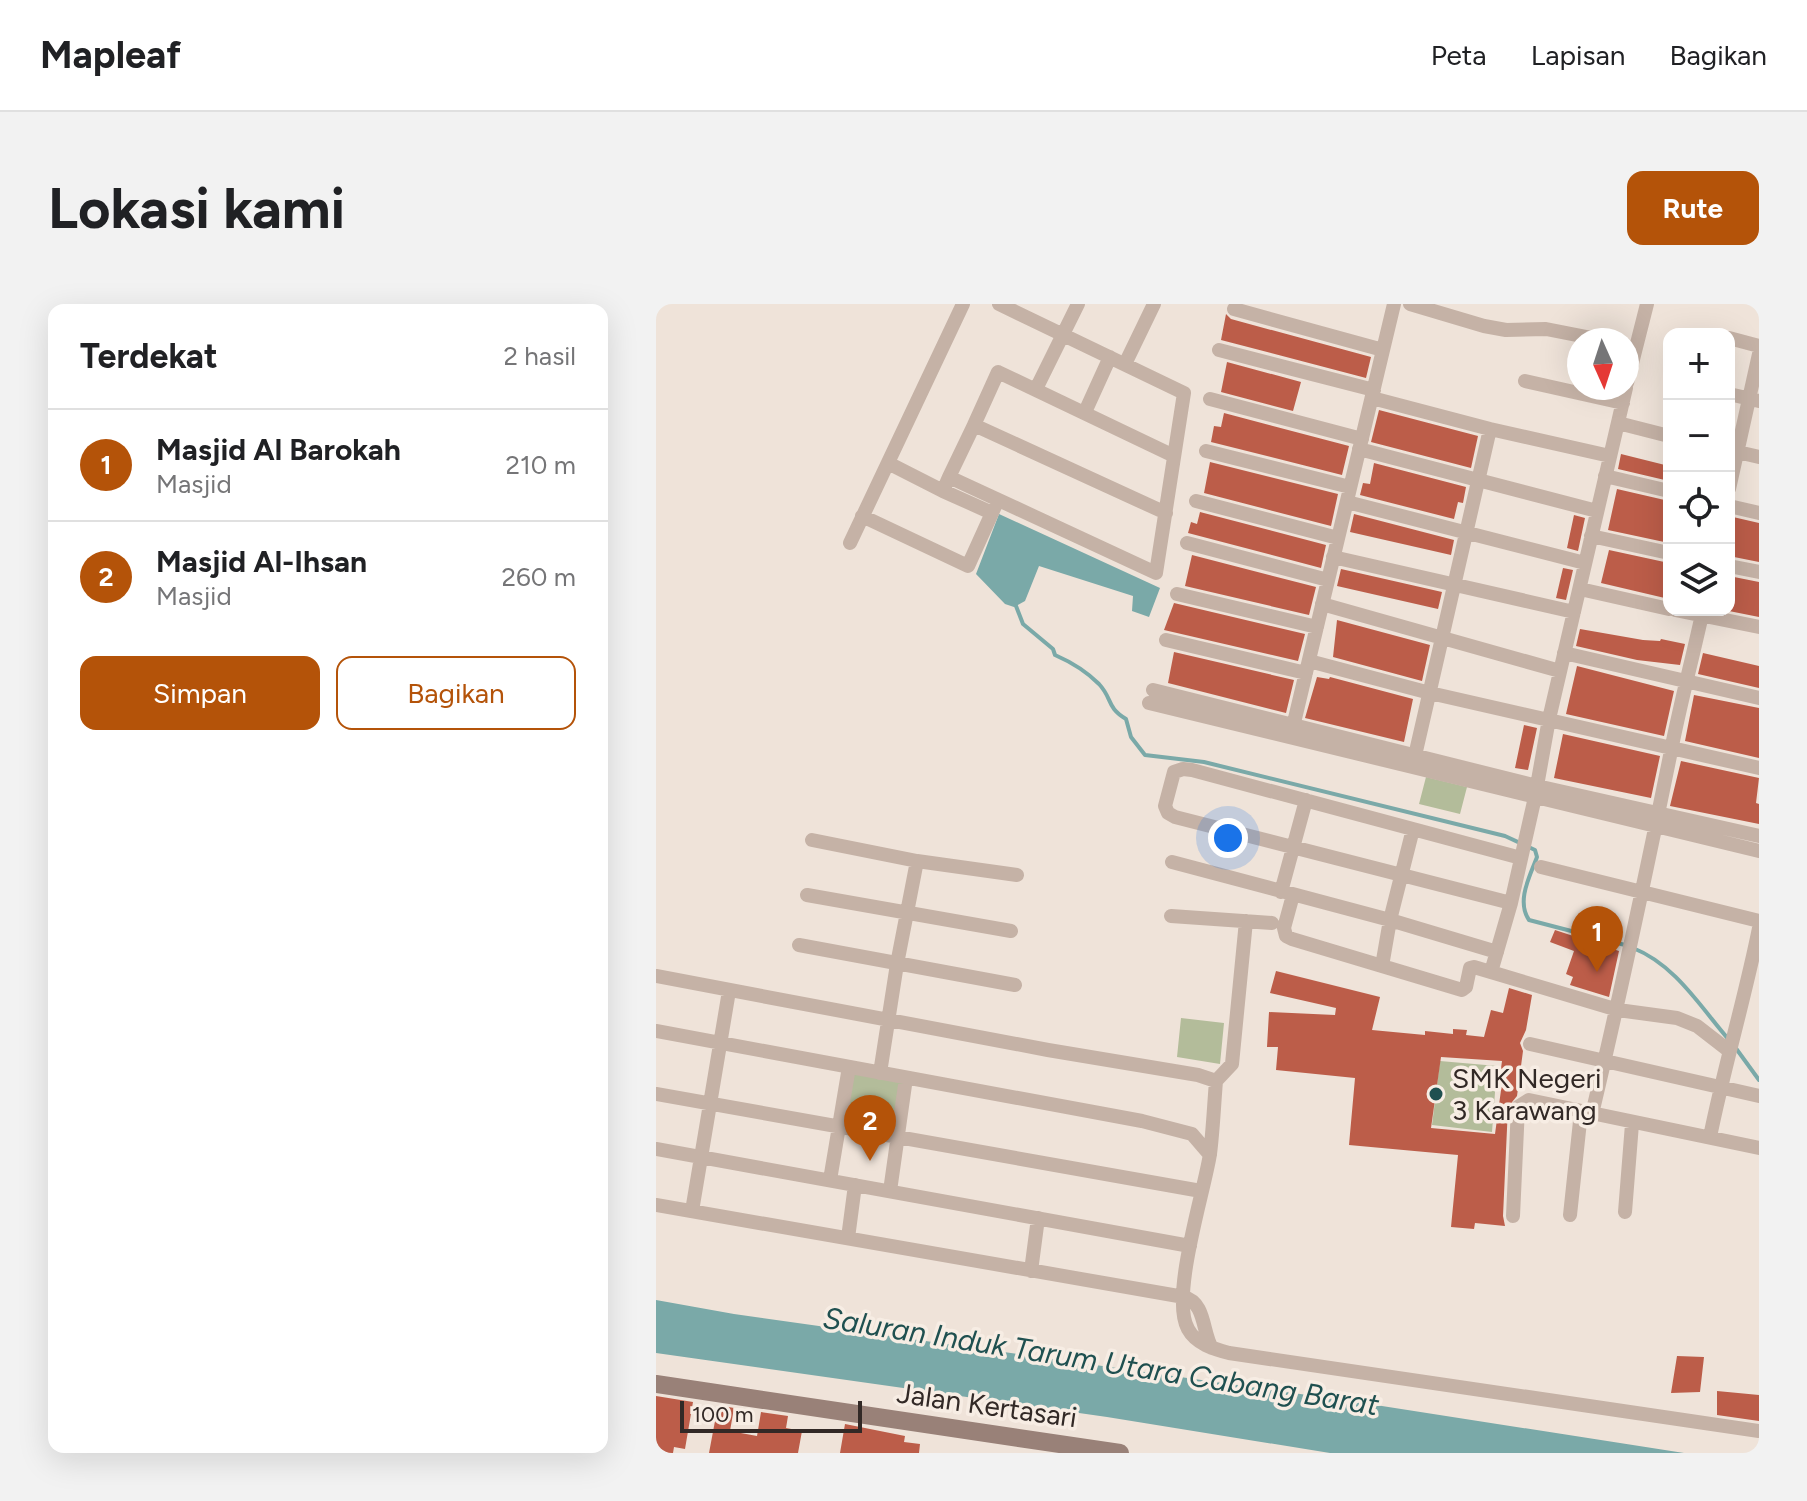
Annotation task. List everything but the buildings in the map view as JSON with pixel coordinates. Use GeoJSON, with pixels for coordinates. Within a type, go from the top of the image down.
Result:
{"type":"FeatureCollection","features":[{"type":"Feature","properties":{"kind":"street"},"geometry":{"type":"LineString","coordinates":[[850,543],[963,304]]}},
{"type":"Feature","properties":{"kind":"street"},"geometry":{"type":"LineString","coordinates":[[888,463],[946,484],[1154,574],[1158,570],[1184,393],[1016,308],[999,304]]}},
{"type":"Feature","properties":{"kind":"street"},"geometry":{"type":"LineString","coordinates":[[1036,389],[1078,304]]}},
{"type":"Feature","properties":{"kind":"street"},"geometry":{"type":"LineString","coordinates":[[1125,364],[1154,304]]}},
{"type":"Feature","properties":{"kind":"street"},"geometry":{"type":"LineString","coordinates":[[1292,731],[1394,304]]}},
{"type":"Feature","properties":{"kind":"street"},"geometry":{"type":"LineString","coordinates":[[1410,304],[1484,326],[1567,333]]}},
{"type":"Feature","properties":{"kind":"street"},"geometry":{"type":"LineString","coordinates":[[1638,328],[1647,304]]}},
{"type":"Feature","properties":{"kind":"street"},"geometry":{"type":"LineString","coordinates":[[1234,309],[1383,350]]}},
{"type":"Feature","properties":{"kind":"street"},"geometry":{"type":"LineString","coordinates":[[1735,340],[1759,346]]}},
{"type":"Feature","properties":{"kind":"street"},"geometry":{"type":"LineString","coordinates":[[1219,350],[1490,429],[1610,456]]}},
{"type":"Feature","properties":{"kind":"street"},"geometry":{"type":"LineString","coordinates":[[1735,446],[1754,400],[1759,354]]}},
{"type":"Feature","properties":{"kind":"street"},"geometry":{"type":"LineString","coordinates":[[1085,412],[1110,357]]}},
{"type":"Feature","properties":{"kind":"street"},"geometry":{"type":"LineString","coordinates":[[946,484],[998,372],[1174,456]]}},
{"type":"Feature","properties":{"kind":"street"},"geometry":{"type":"LineString","coordinates":[[1525,381],[1567,385]]}},
{"type":"Feature","properties":{"kind":"street"},"geometry":{"type":"LineString","coordinates":[[1210,399],[1479,481],[1597,511]]}},
{"type":"Feature","properties":{"kind":"street"},"geometry":{"type":"LineString","coordinates":[[1491,972],[1522,856],[1549,719],[1623,400]]}},
{"type":"Feature","properties":{"kind":"street"},"geometry":{"type":"LineString","coordinates":[[1618,423],[1663,434]]}},
{"type":"Feature","properties":{"kind":"street"},"geometry":{"type":"LineString","coordinates":[[974,425],[1166,513]]}},
{"type":"Feature","properties":{"kind":"street"},"geometry":{"type":"LineString","coordinates":[[1414,760],[1490,429]]}},
{"type":"Feature","properties":{"kind":"street"},"geometry":{"type":"LineString","coordinates":[[1206,451],[1350,487]]}},
{"type":"Feature","properties":{"kind":"street"},"geometry":{"type":"LineString","coordinates":[[1735,451],[1759,457]]}},
{"type":"Feature","properties":{"kind":"street"},"geometry":{"type":"LineString","coordinates":[[1605,476],[1663,490]]}},
{"type":"Feature","properties":{"kind":"street"},"geometry":{"type":"LineString","coordinates":[[1196,501],[1338,538]]}},
{"type":"Feature","properties":{"kind":"street"},"geometry":{"type":"LineString","coordinates":[[1347,502],[1585,563]]}},
{"type":"Feature","properties":{"kind":"street"},"geometry":{"type":"LineString","coordinates":[[862,516],[968,566],[995,506]]}},
{"type":"Feature","properties":{"kind":"street"},"geometry":{"type":"LineString","coordinates":[[1735,507],[1759,513]]}},
{"type":"Feature","properties":{"kind":"street"},"geometry":{"type":"LineString","coordinates":[[1591,536],[1663,552]]}},
{"type":"Feature","properties":{"kind":"street"},"geometry":{"type":"LineString","coordinates":[[1187,543],[1328,580]]}},
{"type":"Feature","properties":{"kind":"street"},"geometry":{"type":"LineString","coordinates":[[1333,557],[1574,612]]}},
{"type":"Feature","properties":{"kind":"street"},"geometry":{"type":"LineString","coordinates":[[1735,567],[1759,572]]}},
{"type":"Feature","properties":{"kind":"street"},"geometry":{"type":"LineString","coordinates":[[1580,589],[1663,608]]}},
{"type":"Feature","properties":{"kind":"street"},"geometry":{"type":"LineString","coordinates":[[1177,594],[1317,627]]}},
{"type":"Feature","properties":{"kind":"street"},"geometry":{"type":"LineString","coordinates":[[1322,604],[1560,671]]}},
{"type":"Feature","properties":{"kind":"street"},"geometry":{"type":"LineString","coordinates":[[1570,1215],[1586,1113],[1605,1061],[1618,1010],[1671,747],[1701,616]]}},
{"type":"Feature","properties":{"kind":"street"},"geometry":{"type":"LineString","coordinates":[[1714,616],[1759,627]]}},
{"type":"Feature","properties":{"kind":"street"},"geometry":{"type":"LineString","coordinates":[[1166,640],[1430,693],[1759,768]]}},
{"type":"Feature","properties":{"kind":"street"},"geometry":{"type":"LineString","coordinates":[[1564,653],[1759,698]]}},
{"type":"Feature","properties":{"kind":"street"},"geometry":{"type":"LineString","coordinates":[[1151,697],[1658,821],[1759,851]]}},
{"type":"Feature","properties":{"kind":"street"},"geometry":{"type":"LineString","coordinates":[[1511,903],[1175,817],[1168,813],[1165,806],[1174,772],[1183,769],[1522,856]]}},
{"type":"Feature","properties":{"kind":"street"},"geometry":{"type":"LineString","coordinates":[[1306,800],[1287,894],[1286,936],[1462,990],[1466,987],[1472,967],[1618,1010],[1677,1018],[1697,1026],[1728,1049]]}},
{"type":"Feature","properties":{"kind":"street"},"geometry":{"type":"LineString","coordinates":[[1658,821],[1759,836]]}},
{"type":"Feature","properties":{"kind":"street"},"geometry":{"type":"LineString","coordinates":[[1382,966],[1413,829]]}},
{"type":"Feature","properties":{"kind":"street"},"geometry":{"type":"LineString","coordinates":[[812,840],[917,861],[1017,875]]}},
{"type":"Feature","properties":{"kind":"street"},"geometry":{"type":"LineString","coordinates":[[880,1073],[917,861]]}},
{"type":"Feature","properties":{"kind":"street"},"geometry":{"type":"LineString","coordinates":[[1172,862],[1497,952]]}},
{"type":"Feature","properties":{"kind":"street"},"geometry":{"type":"LineString","coordinates":[[1541,867],[1759,921]]}},
{"type":"Feature","properties":{"kind":"street"},"geometry":{"type":"LineString","coordinates":[[807,895],[1011,931]]}},
{"type":"Feature","properties":{"kind":"street"},"geometry":{"type":"LineString","coordinates":[[1171,916],[1272,923]]}},
{"type":"Feature","properties":{"kind":"street"},"geometry":{"type":"LineString","coordinates":[[1246,921],[1232,1064],[1216,1081],[1210,1155],[1190,1246],[1182,1309],[1195,1339],[1229,1353],[1759,1431]]}},
{"type":"Feature","properties":{"kind":"street"},"geometry":{"type":"LineString","coordinates":[[1710,1137],[1728,1049],[1754,984],[1759,928]]}},
{"type":"Feature","properties":{"kind":"street"},"geometry":{"type":"LineString","coordinates":[[799,945],[1015,985]]}},
{"type":"Feature","properties":{"kind":"street"},"geometry":{"type":"LineString","coordinates":[[656,976],[1198,1075],[1216,1081]]}},
{"type":"Feature","properties":{"kind":"street"},"geometry":{"type":"LineString","coordinates":[[692,1211],[729,991]]}},
{"type":"Feature","properties":{"kind":"street"},"geometry":{"type":"LineString","coordinates":[[656,1031],[1142,1121],[1192,1134],[1210,1155]]}},
{"type":"Feature","properties":{"kind":"street"},"geometry":{"type":"LineString","coordinates":[[1530,1044],[1759,1096]]}},
{"type":"Feature","properties":{"kind":"street"},"geometry":{"type":"LineString","coordinates":[[830,1180],[849,1067]]}},
{"type":"Feature","properties":{"kind":"street"},"geometry":{"type":"LineString","coordinates":[[890,1191],[906,1078]]}},
{"type":"Feature","properties":{"kind":"street"},"geometry":{"type":"LineString","coordinates":[[656,1094],[1201,1191]]}},
{"type":"Feature","properties":{"kind":"street"},"geometry":{"type":"LineString","coordinates":[[1513,1216],[1518,1107],[1529,1100],[1632,1124],[1759,1148]]}},
{"type":"Feature","properties":{"kind":"street"},"geometry":{"type":"LineString","coordinates":[[1625,1212],[1632,1124]]}},
{"type":"Feature","properties":{"kind":"street"},"geometry":{"type":"LineString","coordinates":[[656,1149],[1190,1246]]}},
{"type":"Feature","properties":{"kind":"street"},"geometry":{"type":"LineString","coordinates":[[848,1238],[855,1185]]}},
{"type":"Feature","properties":{"kind":"street"},"geometry":{"type":"LineString","coordinates":[[656,1205],[1184,1297]]}},
{"type":"Feature","properties":{"kind":"street"},"geometry":{"type":"LineString","coordinates":[[1031,1271],[1038,1218]]}},
{"type":"Feature","properties":{"kind":"street","name":"Jalan Kertasari"},"geometry":{"type":"LineString","coordinates":[[656,1384],[1116,1453]]}},
{"type":"Feature","properties":{"kind":"green space"},"geometry":{"type":"Polygon","coordinates":[[[1426,777],[1467,787],[1460,814],[1419,804],[1426,777]]]}},
{"type":"Feature","properties":{"kind":"green space"},"geometry":{"type":"Polygon","coordinates":[[[1181,1018],[1224,1023],[1220,1064],[1177,1057],[1181,1018]]]}},
{"type":"Feature","properties":{"kind":"green space"},"geometry":{"type":"Polygon","coordinates":[[[1440,1061],[1497,1066],[1492,1132],[1432,1125],[1440,1061]]]}},
{"type":"Feature","properties":{"kind":"green space"},"geometry":{"type":"Polygon","coordinates":[[[849,1067],[906,1078],[898,1137],[839,1127],[849,1067]]]}},
{"type":"Feature","properties":{"kind":"water"},"geometry":{"type":"Polygon","coordinates":[[[999,514],[1160,588],[1149,617],[1132,611],[1133,596],[1039,566],[1025,601],[1014,607],[1005,604],[976,574],[999,514]]]}},
{"type":"Feature","properties":{"kind":"water"},"geometry":{"type":"Polygon","coordinates":[[[656,1300],[1684,1453],[1330,1453],[1107,1417],[656,1353],[656,1300]]]}},
{"type":"Feature","properties":{"kind":"waterway"},"geometry":{"type":"LineString","coordinates":[[1016,606],[1023,624],[1053,649],[1055,655],[1099,684],[1115,711],[1126,719],[1131,737],[1145,755],[1204,762],[1505,836],[1535,850],[1537,857],[1524,897],[1525,913],[1529,920],[1625,945]]}},
{"type":"Feature","properties":{"kind":"waterway"},"geometry":{"type":"LineString","coordinates":[[1633,948],[1675,976],[1730,1041]]}},
{"type":"Feature","properties":{"kind":"waterway"},"geometry":{"type":"LineString","coordinates":[[1735,1047],[1759,1080]]}},
{"type":"Feature","properties":{"kind":"place","name":"Masjid Al Barokah"},"geometry":{"type":"Point","coordinates":[1597,972]}},
{"type":"Feature","properties":{"kind":"place","name":"SMK Negeri 3 Karawang"},"geometry":{"type":"Point","coordinates":[1436,1094]}},
{"type":"Feature","properties":{"kind":"place","name":"Masjid Al-Ihsan"},"geometry":{"type":"Point","coordinates":[870,1161]}},
{"type":"Feature","properties":{"kind":"water label","name":"Saluran Induk Tarum Utara Cabang Barat"},"geometry":{"type":"Point","coordinates":[1101,1361]}}]}
